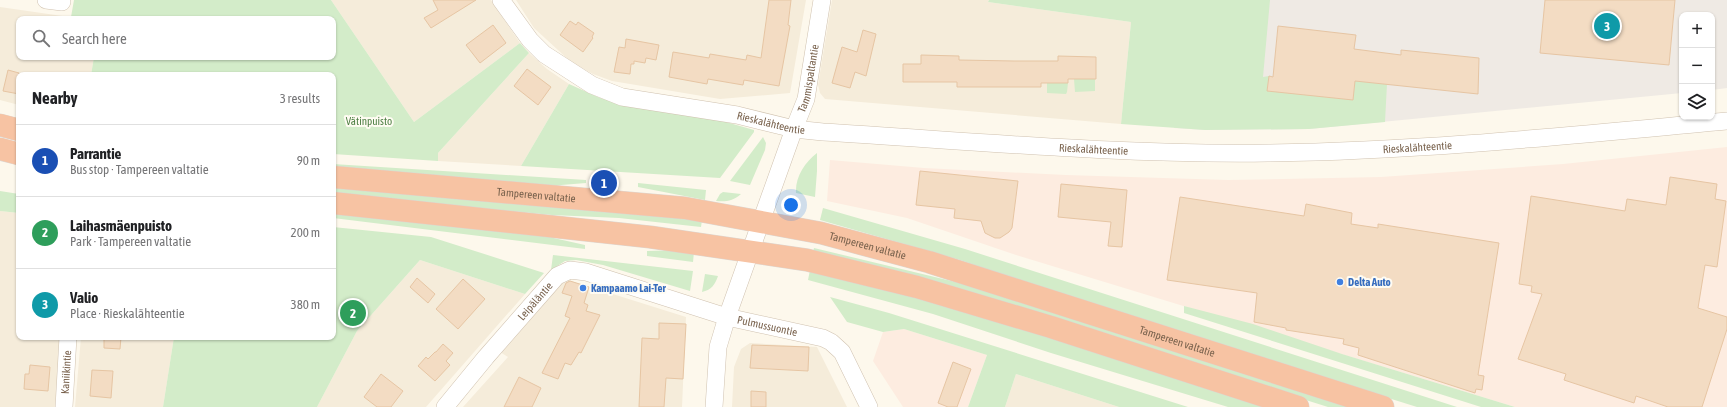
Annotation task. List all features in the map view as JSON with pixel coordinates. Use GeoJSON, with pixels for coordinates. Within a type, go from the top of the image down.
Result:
{"type":"FeatureCollection","features":[{"type":"Feature","properties":{"kind":"highway"},"geometry":{"type":"LineString","coordinates":[[0,125],[16,129]]}},
{"type":"Feature","properties":{"kind":"highway"},"geometry":{"type":"LineString","coordinates":[[0,149],[16,153]]}},
{"type":"Feature","properties":{"kind":"highway","name":"Tampereen valtatie"},"geometry":{"type":"LineString","coordinates":[[336,177],[654,205],[709,212],[821,233],[929,262],[1383,407]]}},
{"type":"Feature","properties":{"kind":"highway"},"geometry":{"type":"LineString","coordinates":[[336,203],[650,236],[807,260],[917,287],[1051,327],[1298,407]]}},
{"type":"Feature","properties":{"kind":"street","name":"Rieskalähteentie"},"geometry":{"type":"LineString","coordinates":[[501,0],[530,40],[544,54],[562,68],[592,86],[622,97],[737,115],[794,129],[1023,146],[1169,152],[1268,153],[1351,151],[1489,142],[1727,121]]}},
{"type":"Feature","properties":{"kind":"street","name":"Tammispaltantie"},"geometry":{"type":"LineString","coordinates":[[760,222],[806,99],[822,0]]}},
{"type":"Feature","properties":{"kind":"street","name":"Pulmussuontie"},"geometry":{"type":"LineString","coordinates":[[760,222],[727,317],[813,335],[831,342],[842,352],[869,407]]}},
{"type":"Feature","properties":{"kind":"street","name":"Leipäläntie"},"geometry":{"type":"LineString","coordinates":[[445,407],[486,357],[558,276],[570,270],[586,272],[727,317]]}},
{"type":"Feature","properties":{"kind":"street"},"geometry":{"type":"LineString","coordinates":[[714,407],[718,347],[727,317]]}},
{"type":"Feature","properties":{"kind":"street","name":"Kaniikintie"},"geometry":{"type":"LineString","coordinates":[[64,407],[68,340]]}},
{"type":"Feature","properties":{"kind":"shaded area"},"geometry":{"type":"Polygon","coordinates":[[[331,0],[491,0],[520,43],[414,122],[331,0]]]}},
{"type":"Feature","properties":{"kind":"shaded area"},"geometry":{"type":"Polygon","coordinates":[[[516,0],[806,0],[790,93],[720,99],[612,81],[593,74],[571,62],[534,28],[516,0]]]}},
{"type":"Feature","properties":{"kind":"shaded area"},"geometry":{"type":"Polygon","coordinates":[[[832,0],[989,0],[988,2],[1131,22],[1121,124],[825,99],[820,93],[818,85],[832,0]]]}},
{"type":"Feature","properties":{"kind":"shaded area"},"geometry":{"type":"Polygon","coordinates":[[[1187,0],[1727,0],[1727,88],[1715,90],[1715,12],[1679,12],[1679,93],[1309,129],[1205,130],[1174,128],[1187,0]]]}},
{"type":"Feature","properties":{"kind":"shaded area"},"geometry":{"type":"Polygon","coordinates":[[[0,7],[62,16],[16,16],[16,60],[94,60],[92,72],[16,72],[16,104],[0,100],[0,7]]]}},
{"type":"Feature","properties":{"kind":"shaded area"},"geometry":{"type":"Polygon","coordinates":[[[529,53],[547,69],[569,84],[521,166],[438,161],[438,153],[529,53]]]}},
{"type":"Feature","properties":{"kind":"shaded area"},"geometry":{"type":"Polygon","coordinates":[[[1727,147],[1727,407],[1515,407],[1016,255],[907,218],[827,201],[830,160],[924,168],[1066,175],[1228,180],[1381,177],[1563,164],[1727,147]]]}},
{"type":"Feature","properties":{"kind":"shaded area"},"geometry":{"type":"Polygon","coordinates":[[[0,211],[16,213],[16,340],[61,340],[55,407],[0,407],[0,211]]]}},
{"type":"Feature","properties":{"kind":"shaded area"},"geometry":{"type":"Polygon","coordinates":[[[420,260],[525,294],[426,407],[317,407],[357,331],[420,260]]]}},
{"type":"Feature","properties":{"kind":"shaded area"},"geometry":{"type":"Polygon","coordinates":[[[565,279],[686,317],[682,407],[463,407],[508,357],[500,352],[565,279]]]}},
{"type":"Feature","properties":{"kind":"shaded area"},"geometry":{"type":"Polygon","coordinates":[[[904,329],[987,355],[968,407],[903,407],[873,361],[883,332],[904,329]]]}},
{"type":"Feature","properties":{"kind":"shaded area"},"geometry":{"type":"Polygon","coordinates":[[[81,340],[174,340],[163,407],[75,407],[81,340]]]}},
{"type":"Feature","properties":{"kind":"shaded area"},"geometry":{"type":"Polygon","coordinates":[[[750,343],[817,347],[847,407],[732,407],[734,367],[741,349],[750,343]]]}},
{"type":"Feature","properties":{"kind":"shaded area"},"geometry":{"type":"Polygon","coordinates":[[[1016,374],[1119,407],[1005,407],[1016,374]]]}},
{"type":"Feature","properties":{"kind":"green space","name":"Vätinpuisto"},"geometry":{"type":"Polygon","coordinates":[[[74,0],[331,0],[414,122],[520,43],[529,53],[438,153],[438,161],[336,154],[336,72],[92,72],[94,60],[336,60],[336,16],[71,16],[74,0]]]}},
{"type":"Feature","properties":{"kind":"green space"},"geometry":{"type":"Polygon","coordinates":[[[989,0],[1270,0],[1263,77],[1269,76],[1268,91],[1351,80],[1387,84],[1385,122],[1309,129],[1205,130],[1121,124],[1131,22],[988,2],[989,0]]]}},
{"type":"Feature","properties":{"kind":"green space"},"geometry":{"type":"Polygon","coordinates":[[[1074,79],[1095,79],[1095,91],[1075,92],[1074,79]]]}},
{"type":"Feature","properties":{"kind":"green space"},"geometry":{"type":"Polygon","coordinates":[[[1047,83],[1068,83],[1066,94],[1047,93],[1047,83]]]}},
{"type":"Feature","properties":{"kind":"green space"},"geometry":{"type":"Polygon","coordinates":[[[569,84],[613,102],[726,122],[754,130],[754,132],[720,178],[521,166],[569,84]]]}},
{"type":"Feature","properties":{"kind":"green space"},"geometry":{"type":"Polygon","coordinates":[[[763,137],[766,143],[765,150],[750,185],[730,181],[763,137]]]}},
{"type":"Feature","properties":{"kind":"green space"},"geometry":{"type":"Polygon","coordinates":[[[817,153],[815,197],[796,193],[797,181],[802,170],[817,153]]]}},
{"type":"Feature","properties":{"kind":"green space"},"geometry":{"type":"Polygon","coordinates":[[[336,164],[586,180],[586,183],[549,186],[336,168],[336,164]]]}},
{"type":"Feature","properties":{"kind":"green space"},"geometry":{"type":"Polygon","coordinates":[[[638,183],[706,190],[705,200],[638,187],[638,183]]]}},
{"type":"Feature","properties":{"kind":"green space"},"geometry":{"type":"Polygon","coordinates":[[[336,187],[702,220],[701,227],[619,218],[552,215],[336,194],[336,187]]]}},
{"type":"Feature","properties":{"kind":"green space"},"geometry":{"type":"Polygon","coordinates":[[[0,191],[16,194],[16,213],[0,211],[0,191]]]}},
{"type":"Feature","properties":{"kind":"green space"},"geometry":{"type":"Polygon","coordinates":[[[723,192],[741,194],[729,200],[716,201],[723,192]]]}},
{"type":"Feature","properties":{"kind":"green space"},"geometry":{"type":"Polygon","coordinates":[[[823,208],[965,249],[1457,407],[1417,407],[1082,302],[960,260],[820,220],[823,208]]]}},
{"type":"Feature","properties":{"kind":"green space"},"geometry":{"type":"Polygon","coordinates":[[[336,211],[522,231],[585,245],[585,249],[336,218],[336,211]]]}},
{"type":"Feature","properties":{"kind":"green space"},"geometry":{"type":"Polygon","coordinates":[[[336,227],[431,237],[544,273],[525,294],[420,260],[357,331],[317,407],[163,407],[174,340],[336,340],[336,227]]]}},
{"type":"Feature","properties":{"kind":"green space"},"geometry":{"type":"Polygon","coordinates":[[[814,248],[989,290],[1355,407],[1328,407],[1053,320],[813,253],[814,248]]]}},
{"type":"Feature","properties":{"kind":"green space"},"geometry":{"type":"Polygon","coordinates":[[[682,250],[694,252],[693,262],[647,256],[647,251],[682,250]]]}},
{"type":"Feature","properties":{"kind":"green space"},"geometry":{"type":"Polygon","coordinates":[[[553,255],[693,271],[690,291],[603,265],[576,260],[565,261],[551,270],[553,255]]]}},
{"type":"Feature","properties":{"kind":"green space"},"geometry":{"type":"Polygon","coordinates":[[[810,270],[937,302],[1271,407],[1228,407],[1051,353],[933,314],[808,280],[810,270]]]}},
{"type":"Feature","properties":{"kind":"green space"},"geometry":{"type":"Polygon","coordinates":[[[705,274],[718,276],[712,287],[702,292],[705,274]]]}},
{"type":"Feature","properties":{"kind":"green space"},"geometry":{"type":"Polygon","coordinates":[[[830,297],[889,313],[1188,407],[1119,407],[1016,374],[1005,407],[968,407],[987,355],[904,329],[883,332],[847,322],[830,297]]]}},
{"type":"Feature","properties":{"kind":"green space"},"geometry":{"type":"Polygon","coordinates":[[[1184,306],[1253,324],[1342,354],[1515,407],[1481,407],[1184,313],[1184,306]]]}},
{"type":"Feature","properties":{"kind":"building"},"geometry":{"type":"Polygon","coordinates":[[[433,0],[476,0],[431,28],[424,18],[438,10],[433,0]]]}},
{"type":"Feature","properties":{"kind":"building"},"geometry":{"type":"Polygon","coordinates":[[[769,0],[791,0],[788,25],[790,26],[779,86],[744,80],[743,85],[708,79],[707,84],[669,77],[673,52],[709,58],[710,54],[746,60],[747,55],[761,58],[769,0]]]}},
{"type":"Feature","properties":{"kind":"building"},"geometry":{"type":"Polygon","coordinates":[[[1545,0],[1675,0],[1669,65],[1540,53],[1545,0]]]}},
{"type":"Feature","properties":{"kind":"building"},"geometry":{"type":"Polygon","coordinates":[[[570,21],[576,25],[578,22],[594,33],[593,38],[583,52],[560,35],[570,21]]]}},
{"type":"Feature","properties":{"kind":"building"},"geometry":{"type":"Polygon","coordinates":[[[493,25],[506,43],[480,63],[466,45],[493,25]]]}},
{"type":"Feature","properties":{"kind":"building"},"geometry":{"type":"Polygon","coordinates":[[[1278,26],[1356,35],[1354,49],[1401,55],[1401,50],[1479,58],[1478,94],[1355,81],[1353,100],[1267,91],[1269,76],[1273,77],[1278,26]]]}},
{"type":"Feature","properties":{"kind":"building"},"geometry":{"type":"Polygon","coordinates":[[[863,30],[876,34],[866,76],[855,72],[850,88],[832,83],[842,47],[857,52],[863,30]]]}},
{"type":"Feature","properties":{"kind":"building"},"geometry":{"type":"Polygon","coordinates":[[[626,39],[659,45],[656,60],[646,58],[645,63],[634,61],[634,64],[631,64],[630,74],[614,72],[619,47],[625,48],[626,39]]]}},
{"type":"Feature","properties":{"kind":"building"},"geometry":{"type":"Polygon","coordinates":[[[921,55],[959,56],[959,60],[1014,61],[1058,61],[1058,56],[1096,57],[1096,79],[1068,79],[1068,83],[1041,83],[1041,87],[957,87],[957,82],[903,82],[903,64],[921,64],[921,55]]]}},
{"type":"Feature","properties":{"kind":"building"},"geometry":{"type":"Polygon","coordinates":[[[527,69],[551,87],[538,105],[514,86],[527,69]]]}},
{"type":"Feature","properties":{"kind":"building"},"geometry":{"type":"Polygon","coordinates":[[[8,70],[16,72],[16,93],[3,91],[8,70]]]}},
{"type":"Feature","properties":{"kind":"building"},"geometry":{"type":"Polygon","coordinates":[[[920,171],[1018,181],[1012,228],[1000,238],[995,238],[985,233],[981,221],[954,218],[955,209],[916,205],[920,171]]]}},
{"type":"Feature","properties":{"kind":"building"},"geometry":{"type":"Polygon","coordinates":[[[1670,177],[1717,184],[1715,199],[1726,201],[1717,267],[1705,265],[1698,308],[1727,317],[1727,329],[1702,407],[1668,407],[1636,396],[1634,403],[1564,380],[1566,374],[1518,359],[1542,294],[1531,292],[1532,286],[1519,284],[1531,196],[1625,211],[1627,199],[1666,205],[1670,177]]]}},
{"type":"Feature","properties":{"kind":"building"},"geometry":{"type":"Polygon","coordinates":[[[1061,184],[1127,190],[1122,247],[1108,246],[1111,222],[1058,217],[1061,184]]]}},
{"type":"Feature","properties":{"kind":"building"},"geometry":{"type":"Polygon","coordinates":[[[1180,197],[1304,216],[1306,204],[1352,213],[1351,224],[1378,228],[1378,224],[1499,243],[1478,375],[1484,376],[1482,390],[1476,389],[1475,393],[1358,355],[1359,348],[1343,344],[1344,339],[1286,330],[1286,328],[1254,322],[1257,293],[1167,280],[1180,197]]]}},
{"type":"Feature","properties":{"kind":"building"},"geometry":{"type":"Polygon","coordinates":[[[417,278],[435,294],[428,303],[410,287],[417,278]]]}},
{"type":"Feature","properties":{"kind":"building"},"geometry":{"type":"Polygon","coordinates":[[[463,279],[485,299],[458,329],[436,309],[463,279]]]}},
{"type":"Feature","properties":{"kind":"building"},"geometry":{"type":"Polygon","coordinates":[[[570,281],[589,287],[584,303],[588,305],[586,311],[600,315],[581,353],[579,352],[571,365],[565,363],[558,379],[542,373],[570,318],[565,316],[572,296],[562,293],[566,283],[570,281]]]}},
{"type":"Feature","properties":{"kind":"building"},"geometry":{"type":"Polygon","coordinates":[[[659,323],[686,324],[683,379],[666,378],[664,407],[639,407],[642,338],[659,339],[659,323]]]}},
{"type":"Feature","properties":{"kind":"building"},"geometry":{"type":"Polygon","coordinates":[[[104,340],[121,340],[120,349],[104,348],[104,340]]]}},
{"type":"Feature","properties":{"kind":"building"},"geometry":{"type":"Polygon","coordinates":[[[443,344],[453,353],[446,361],[450,365],[435,381],[418,366],[426,357],[428,359],[443,344]]]}},
{"type":"Feature","properties":{"kind":"building"},"geometry":{"type":"Polygon","coordinates":[[[752,345],[809,347],[808,371],[750,368],[752,345]]]}},
{"type":"Feature","properties":{"kind":"building"},"geometry":{"type":"Polygon","coordinates":[[[953,362],[971,369],[957,407],[948,407],[938,403],[953,362]]]}},
{"type":"Feature","properties":{"kind":"building"},"geometry":{"type":"Polygon","coordinates":[[[30,365],[50,367],[48,391],[24,389],[25,374],[29,374],[30,365]]]}},
{"type":"Feature","properties":{"kind":"building"},"geometry":{"type":"Polygon","coordinates":[[[92,370],[113,371],[111,398],[90,396],[92,370]]]}},
{"type":"Feature","properties":{"kind":"building"},"geometry":{"type":"Polygon","coordinates":[[[381,374],[403,391],[391,407],[377,407],[364,397],[381,374]]]}},
{"type":"Feature","properties":{"kind":"building"},"geometry":{"type":"Polygon","coordinates":[[[519,377],[541,388],[532,407],[504,407],[519,377]]]}},
{"type":"Feature","properties":{"kind":"building"},"geometry":{"type":"Polygon","coordinates":[[[751,391],[766,392],[766,407],[751,407],[751,391]]]}},
{"type":"Feature","properties":{"kind":"place","name":"Valio"},"geometry":{"type":"Point","coordinates":[1607,26]}},
{"type":"Feature","properties":{"kind":"place","name":"Parrantie"},"geometry":{"type":"Point","coordinates":[604,183]}},
{"type":"Feature","properties":{"kind":"place","name":"Delta Auto"},"geometry":{"type":"Point","coordinates":[1340,282]}},
{"type":"Feature","properties":{"kind":"place","name":"Kampaamo Lai-Ter"},"geometry":{"type":"Point","coordinates":[583,288]}},
{"type":"Feature","properties":{"kind":"place","name":"Laihasmäenpuisto"},"geometry":{"type":"Point","coordinates":[353,313]}}]}
